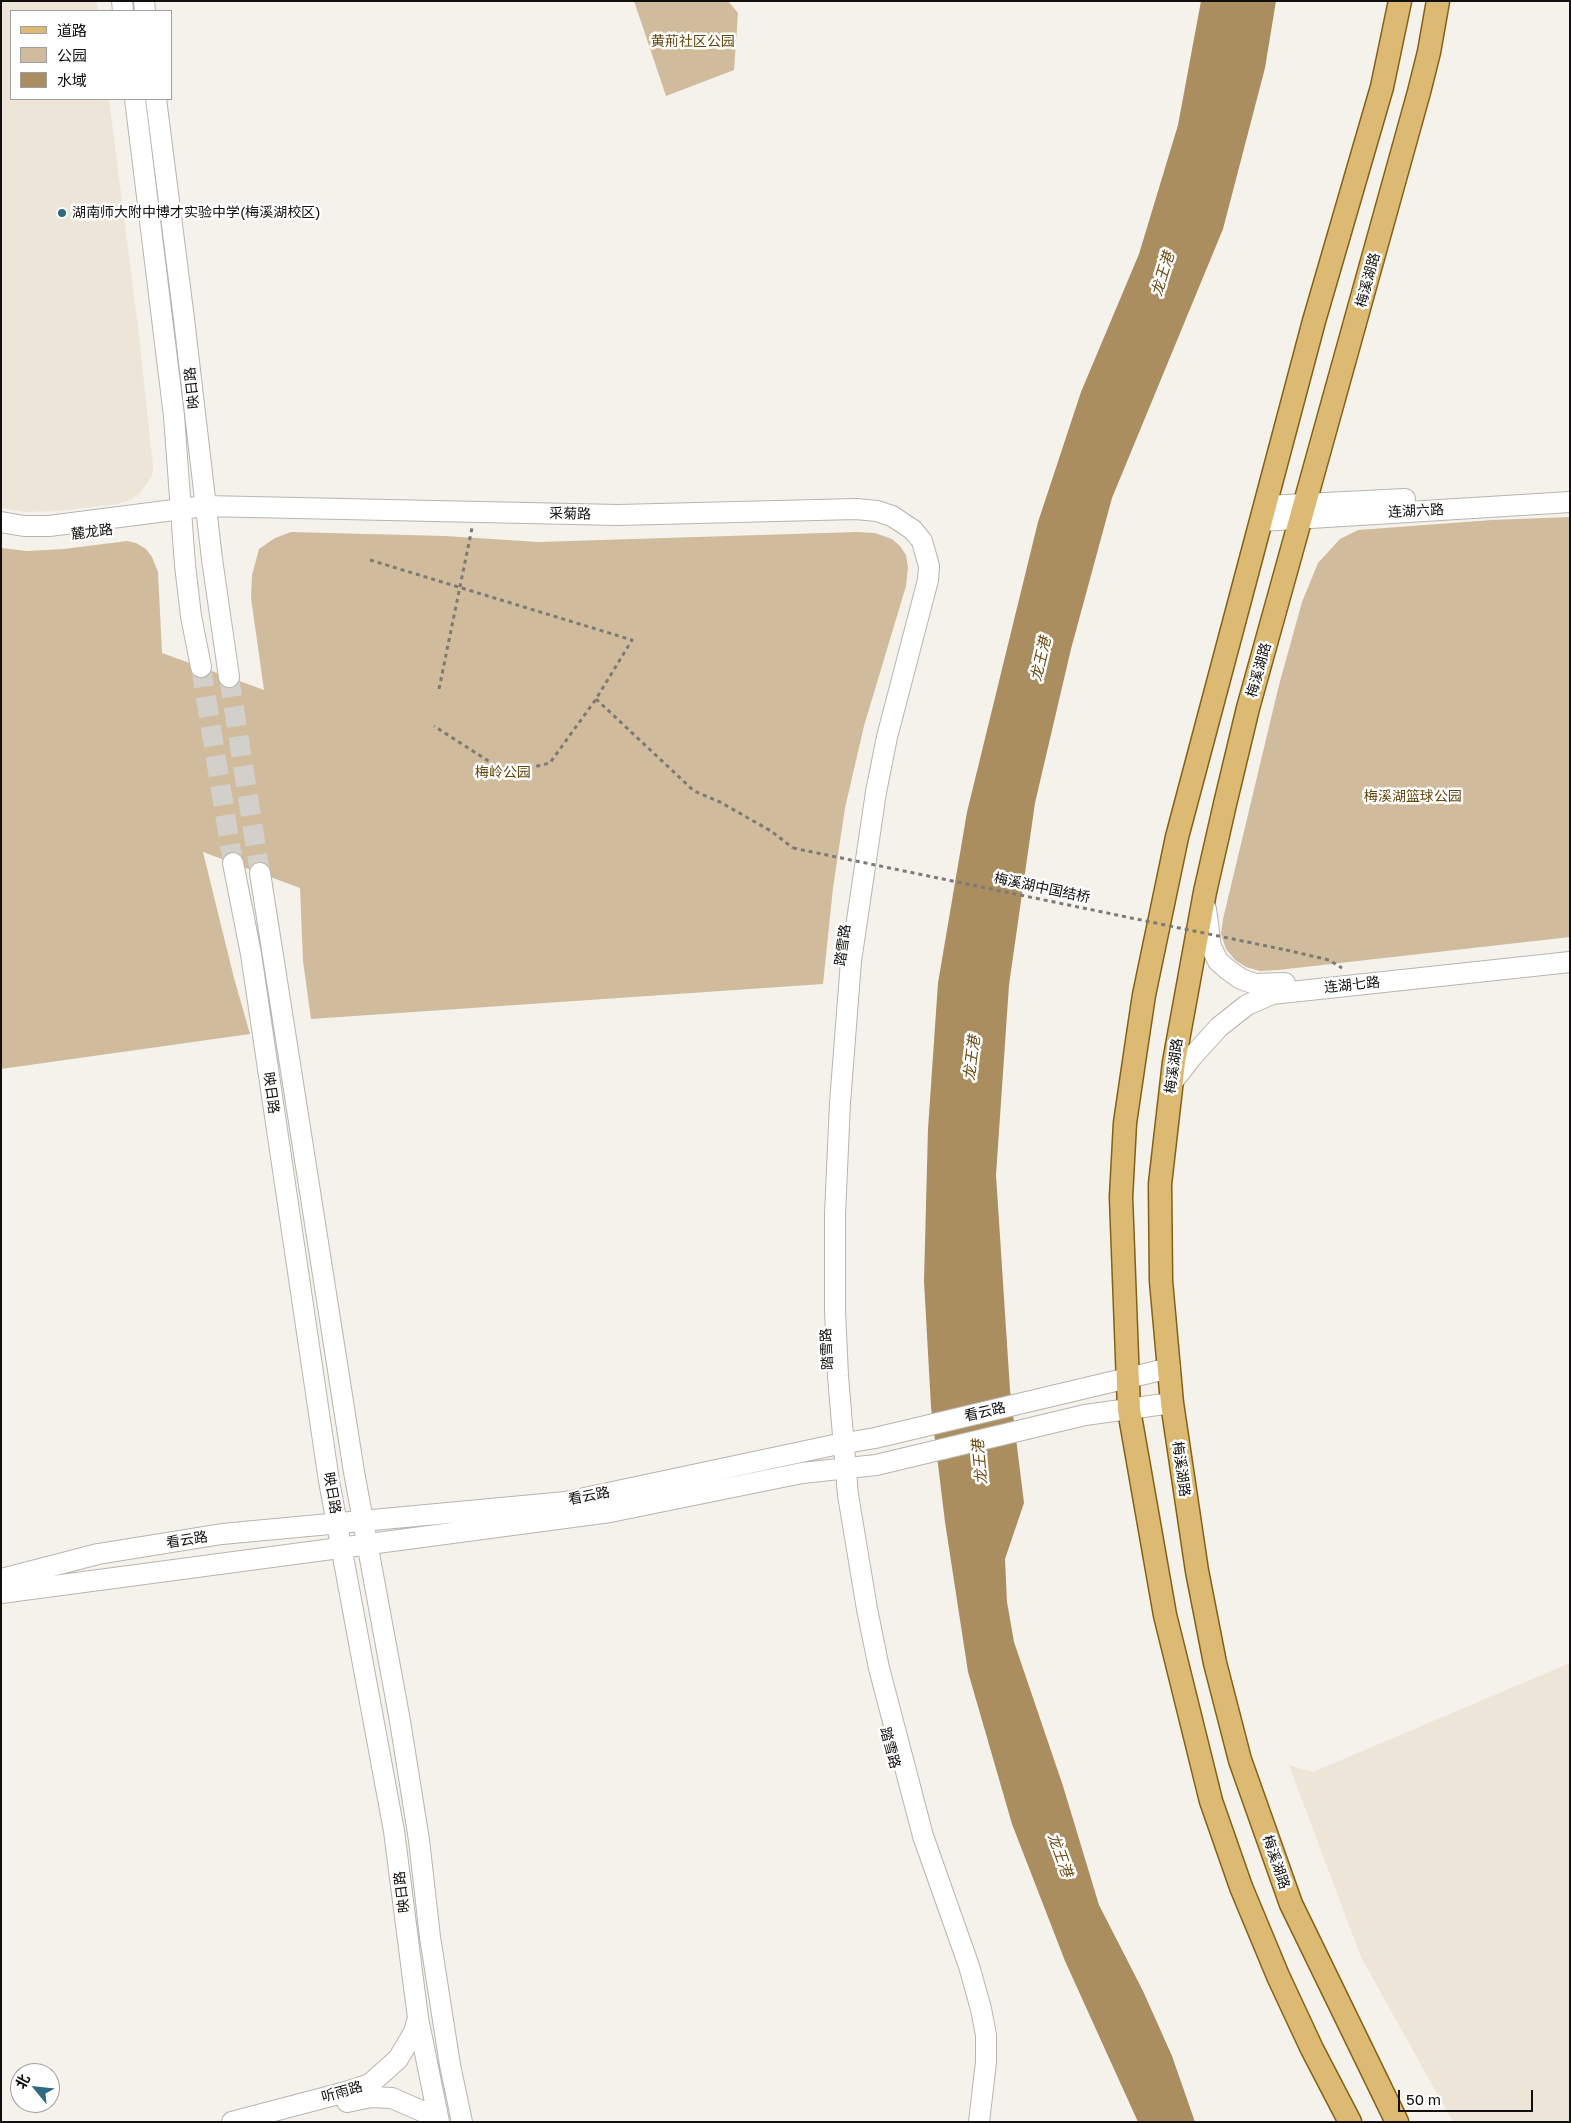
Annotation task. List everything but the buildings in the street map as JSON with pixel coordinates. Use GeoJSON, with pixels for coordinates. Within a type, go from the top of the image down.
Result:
{"type":"FeatureCollection","features":[{"type":"Feature","properties":{"kind":"main road"},"geometry":{"type":"LineString","coordinates":[[1350,2122],[1312,2049],[1278,1976],[1241,1887],[1211,1802],[1165,1615],[1129,1410],[1121,1197],[1125,1123],[1144,995],[1177,837],[1314,321],[1382,87],[1400,1]]}},
{"type":"Feature","properties":{"kind":"main road","name":"梅溪湖路"},"geometry":{"type":"LineString","coordinates":[[1397,2122],[1291,1904],[1240,1760],[1215,1663],[1197,1571],[1172,1403],[1161,1281],[1160,1184],[1171,1084],[1205,892],[1248,708],[1419,92],[1429,52],[1438,1]]}},
{"type":"Feature","properties":{"kind":"main road","name":"映日路"},"geometry":{"type":"LineString","coordinates":[[135,100],[174,416],[191,616],[201,667]]}},
{"type":"Feature","properties":{"kind":"main road","name":"映日路"},"geometry":{"type":"LineString","coordinates":[[156,100],[206,512],[229,677]]}},
{"type":"Feature","properties":{"kind":"main road","name":"连湖六路"},"geometry":{"type":"LineString","coordinates":[[1263,514],[1570,491]]}},
{"type":"Feature","properties":{"kind":"main road","name":"连湖六路"},"geometry":{"type":"LineString","coordinates":[[1304,511],[1570,502]]}},
{"type":"Feature","properties":{"kind":"main road","name":"采菊路"},"geometry":{"type":"LineString","coordinates":[[181,514],[206,512],[618,515],[856,509],[877,511],[905,522],[914,530],[922,542],[924,566]]}},
{"type":"Feature","properties":{"kind":"main road","name":"采菊路"},"geometry":{"type":"LineString","coordinates":[[206,512],[254,516],[618,524],[875,518],[889,523],[909,536],[924,566]]}},
{"type":"Feature","properties":{"kind":"main road","name":"麓龙路"},"geometry":{"type":"LineString","coordinates":[[1,522],[24,526],[49,526],[181,514]]}},
{"type":"Feature","properties":{"kind":"main road","name":"麓龙路"},"geometry":{"type":"LineString","coordinates":[[1,533],[48,537],[181,514]]}},
{"type":"Feature","properties":{"kind":"main road","name":"踏雪路"},"geometry":{"type":"LineString","coordinates":[[924,566],[928,580],[887,737],[850,961],[843,1038],[835,1214],[838,1444],[867,1609],[898,1744],[923,1836],[969,1966],[982,2009],[986,2035],[986,2062],[979,2122]]}},
{"type":"Feature","properties":{"kind":"main road","name":"映日路"},"geometry":{"type":"LineString","coordinates":[[233,863],[250,954],[337,1524],[394,1831],[418,2018],[439,2122]]}},
{"type":"Feature","properties":{"kind":"main road","name":"映日路"},"geometry":{"type":"LineString","coordinates":[[260,873],[285,1040],[364,1521],[419,1840],[430,1937],[450,2065],[462,2122]]}},
{"type":"Feature","properties":{"kind":"main road","name":"连湖七路"},"geometry":{"type":"LineString","coordinates":[[1205,892],[1211,947],[1218,960],[1241,979],[1254,984],[1268,985],[1513,958],[1570,949]]}},
{"type":"Feature","properties":{"kind":"main road","name":"连湖七路"},"geometry":{"type":"LineString","coordinates":[[1171,1084],[1195,1053],[1220,1027],[1247,1005],[1272,994],[1570,962]]}},
{"type":"Feature","properties":{"kind":"main road","name":"看云路"},"geometry":{"type":"LineString","coordinates":[[1,1579],[98,1554],[212,1535],[566,1502],[838,1444],[875,1438],[1170,1368]]}},
{"type":"Feature","properties":{"kind":"main road","name":"看云路"},"geometry":{"type":"LineString","coordinates":[[1,1593],[610,1512],[802,1473],[876,1465],[1085,1415],[1172,1403]]}},
{"type":"Feature","properties":{"kind":"main road","name":"踏雪路"},"geometry":{"type":"LineString","coordinates":[[841,1469],[838,1497],[858,1612],[892,1756],[915,1840],[974,2019],[977,2034],[977,2078],[970,2122]]}},
{"type":"Feature","properties":{"kind":"main road","name":"听雨路"},"geometry":{"type":"LineString","coordinates":[[232,2122],[370,2084],[398,2059],[414,2032],[418,2018]]}},
{"type":"Feature","properties":{"kind":"main road","name":"听雨路"},"geometry":{"type":"LineString","coordinates":[[268,2122],[371,2097],[392,2098],[409,2104],[424,2112],[435,2122]]}},
{"type":"Feature","properties":{"kind":"path"},"geometry":{"type":"LineString","coordinates":[[439,690],[474,521]]}},
{"type":"Feature","properties":{"kind":"path"},"geometry":{"type":"LineString","coordinates":[[370,560],[632,640],[596,699],[550,763],[507,772],[434,726]]}},
{"type":"Feature","properties":{"kind":"path","name":"梅溪湖中国结桥"},"geometry":{"type":"LineString","coordinates":[[596,699],[694,791],[729,806],[771,831],[794,848],[1286,950],[1329,960],[1341,967],[1348,976]]}},
{"type":"Feature","properties":{"kind":"shaded area","name":"湖南师大附中博才实验中学(梅溪湖校区)"},"geometry":{"type":"Polygon","coordinates":[[[1,1],[97,1],[98,10],[10,10],[10,100],[109,100],[138,327],[153,466],[152,476],[140,493],[130,500],[118,504],[58,511],[25,512],[1,508],[1,1]]]}},
{"type":"Feature","properties":{"kind":"shaded area"},"geometry":{"type":"Polygon","coordinates":[[[1570,1663],[1570,2122],[1453,2122],[1361,1957],[1289,1765],[1313,1772],[1570,1663]]]}},
{"type":"Feature","properties":{"kind":"green space","name":"黄荊社区公园"},"geometry":{"type":"Polygon","coordinates":[[[634,1],[728,1],[738,13],[734,70],[666,96],[634,1]]]}},
{"type":"Feature","properties":{"kind":"green space","name":"梅溪湖篮球公园"},"geometry":{"type":"Polygon","coordinates":[[[1570,517],[1570,937],[1278,970],[1260,971],[1246,967],[1235,960],[1226,949],[1221,934],[1223,919],[1279,685],[1302,602],[1318,563],[1340,539],[1358,530],[1492,520],[1570,517]]]}},
{"type":"Feature","properties":{"kind":"green space","name":"梅岭公园"},"geometry":{"type":"Polygon","coordinates":[[[291,532],[445,536],[538,542],[856,532],[875,533],[892,539],[906,555],[908,567],[906,586],[864,726],[845,808],[833,888],[823,984],[311,1019],[303,961],[300,888],[203,852],[250,1034],[1,1069],[1,548],[27,551],[64,549],[127,541],[136,543],[146,549],[152,557],[158,572],[162,653],[264,690],[251,598],[252,575],[259,549],[275,538],[291,532]]]}},
{"type":"Feature","properties":{"kind":"water","name":"龙王港"},"geometry":{"type":"Polygon","coordinates":[[[1201,1],[1276,1],[1265,68],[1223,229],[1112,498],[1071,649],[1035,803],[1009,985],[996,1175],[1010,1390],[1024,1503],[1005,1559],[1007,1602],[1014,1642],[1063,1786],[1099,1905],[1143,1991],[1172,2056],[1195,2122],[1138,2122],[1065,1961],[1012,1824],[968,1672],[945,1522],[931,1407],[924,1281],[928,1129],[938,983],[967,812],[1038,522],[1081,392],[1139,254],[1178,125],[1201,1]]]}},
{"type":"Feature","properties":{"kind":"tunnel"},"geometry":{"type":"LineString","coordinates":[[201,667],[233,863]]}},
{"type":"Feature","properties":{"kind":"tunnel"},"geometry":{"type":"LineString","coordinates":[[229,677],[260,873]]}},
{"type":"Feature","properties":{"kind":"place","name":"湖南师大附中博才实验中学(梅溪湖校区)"},"geometry":{"type":"Point","coordinates":[62,213]}}]}
